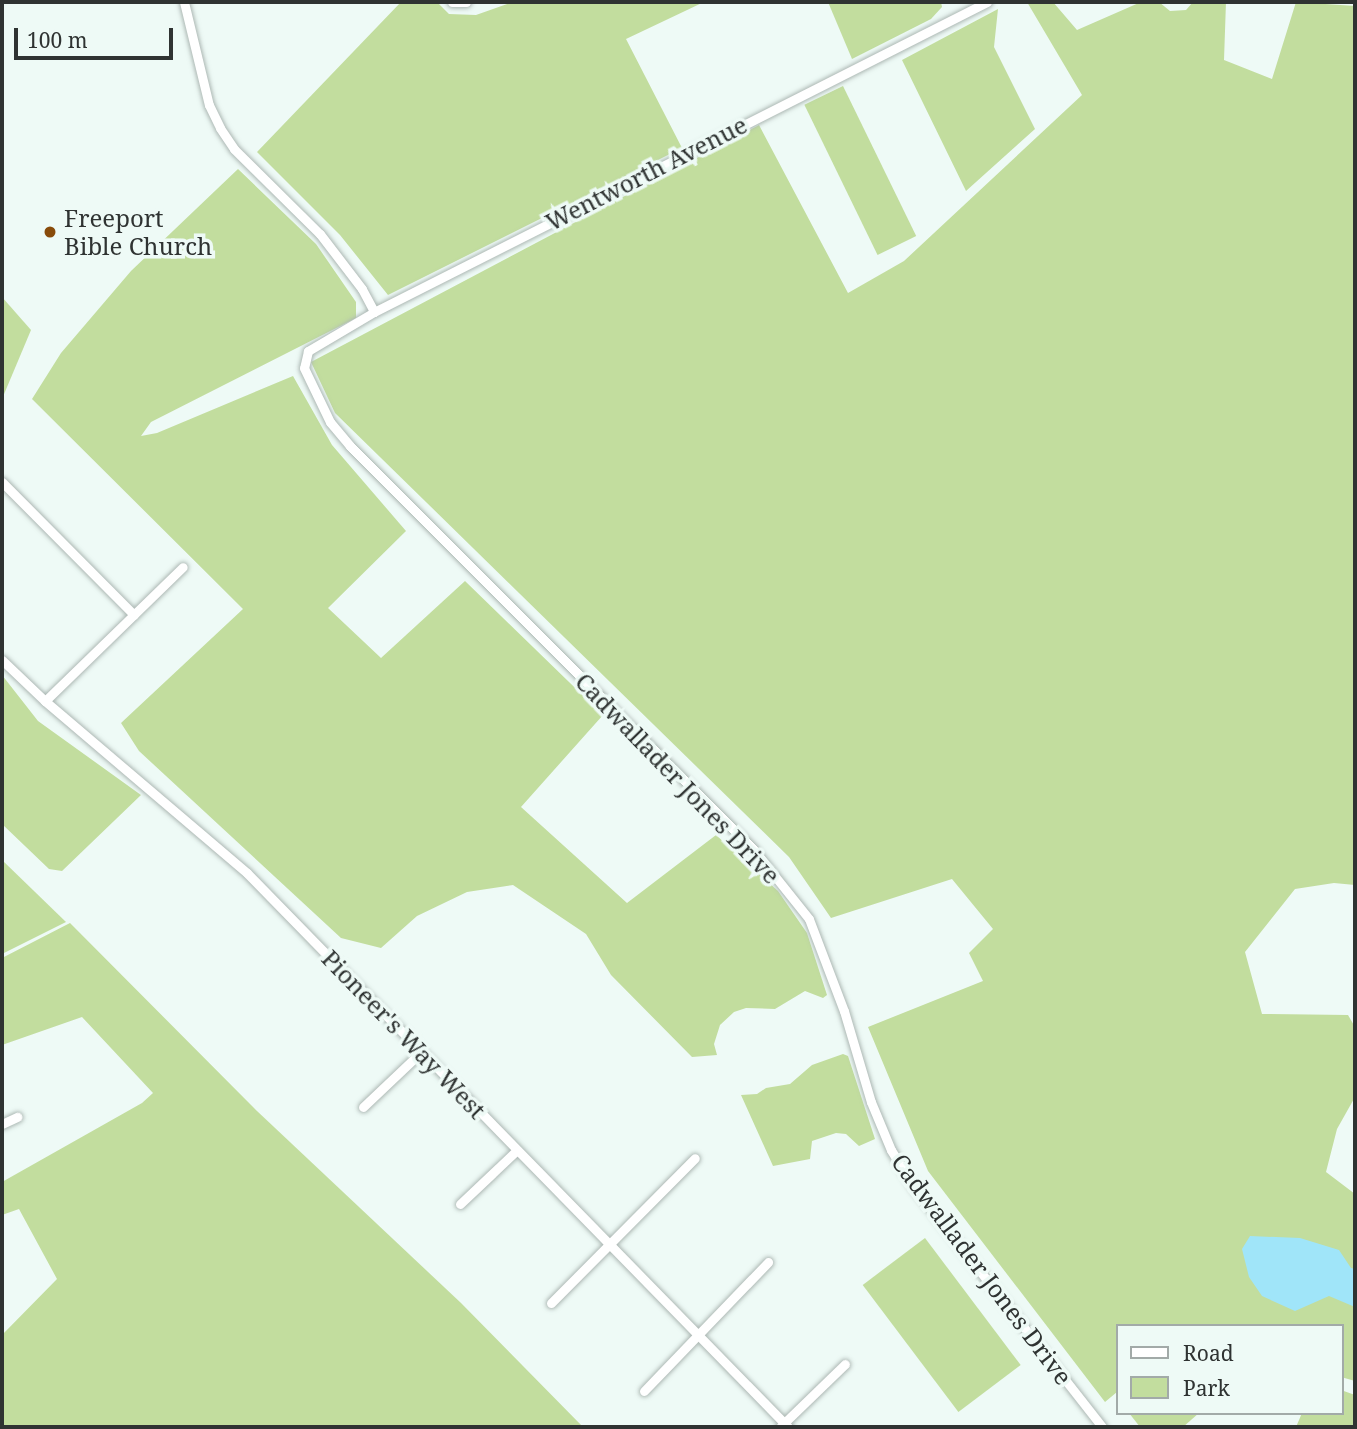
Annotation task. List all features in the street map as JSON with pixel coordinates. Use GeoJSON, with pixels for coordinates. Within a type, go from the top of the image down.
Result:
{"type":"FeatureCollection","features":[{"type":"Feature","properties":{"kind":"street"},"geometry":{"type":"LineString","coordinates":[[184,2],[209,105],[220,128],[234,149],[320,234],[362,289],[374,312]]}},
{"type":"Feature","properties":{"kind":"street"},"geometry":{"type":"LineString","coordinates":[[452,2],[466,2]]}},
{"type":"Feature","properties":{"kind":"street"},"geometry":{"type":"LineString","coordinates":[[958,2],[963,12]]}},
{"type":"Feature","properties":{"kind":"street","name":"Wentworth Avenue"},"geometry":{"type":"LineString","coordinates":[[308,351],[374,312],[987,2]]}},
{"type":"Feature","properties":{"kind":"street","name":"Cadwallader Jones Drive"},"geometry":{"type":"LineString","coordinates":[[308,351],[304,368],[311,387],[330,422],[350,446],[754,850],[809,919],[844,1010],[871,1102],[891,1150],[914,1186],[1102,1427]]}},
{"type":"Feature","properties":{"kind":"street"},"geometry":{"type":"LineString","coordinates":[[2,482],[134,615]]}},
{"type":"Feature","properties":{"kind":"street"},"geometry":{"type":"LineString","coordinates":[[45,701],[183,566]]}},
{"type":"Feature","properties":{"kind":"street","name":"Pioneer's Way West"},"geometry":{"type":"LineString","coordinates":[[2,660],[45,701],[247,873],[608,1245],[699,1333],[784,1426]]}},
{"type":"Feature","properties":{"kind":"street"},"geometry":{"type":"LineString","coordinates":[[363,1107],[421,1052]]}},
{"type":"Feature","properties":{"kind":"street"},"geometry":{"type":"LineString","coordinates":[[2,1124],[17,1117]]}},
{"type":"Feature","properties":{"kind":"street"},"geometry":{"type":"LineString","coordinates":[[460,1204],[516,1150]]}},
{"type":"Feature","properties":{"kind":"street"},"geometry":{"type":"LineString","coordinates":[[551,1303],[695,1157]]}},
{"type":"Feature","properties":{"kind":"street"},"geometry":{"type":"LineString","coordinates":[[644,1391],[768,1262]]}},
{"type":"Feature","properties":{"kind":"street"},"geometry":{"type":"LineString","coordinates":[[784,1426],[845,1364]]}},
{"type":"Feature","properties":{"kind":"green space"},"geometry":{"type":"Polygon","coordinates":[[[401,2],[437,2],[449,14],[476,15],[513,2],[704,2],[626,39],[682,148],[388,295],[340,235],[257,152],[401,2]]]}},
{"type":"Feature","properties":{"kind":"green space"},"geometry":{"type":"Polygon","coordinates":[[[828,2],[941,2],[942,7],[931,19],[852,59],[828,2]]]}},
{"type":"Feature","properties":{"kind":"green space"},"geometry":{"type":"Polygon","coordinates":[[[1027,2],[1053,2],[1077,30],[1141,2],[1159,2],[1170,11],[1186,10],[1193,2],[1226,2],[1224,60],[1272,79],[1296,2],[1355,6],[1355,885],[1334,883],[1295,889],[1245,952],[1262,1014],[1348,1015],[1355,1027],[1355,1097],[1337,1129],[1326,1172],[1355,1194],[1355,1381],[1343,1378],[1343,1324],[1116,1324],[1116,1393],[1105,1402],[928,1171],[868,1027],[983,981],[969,953],[993,929],[952,879],[831,918],[789,857],[335,413],[311,362],[759,125],[848,293],[904,261],[1082,95],[1027,2]]]}},
{"type":"Feature","properties":{"kind":"green space"},"geometry":{"type":"Polygon","coordinates":[[[998,9],[994,47],[1035,129],[966,191],[902,60],[998,9]]]}},
{"type":"Feature","properties":{"kind":"green space"},"geometry":{"type":"Polygon","coordinates":[[[843,86],[916,236],[878,255],[804,105],[843,86]]]}},
{"type":"Feature","properties":{"kind":"green space"},"geometry":{"type":"Polygon","coordinates":[[[238,169],[316,244],[356,302],[356,318],[151,422],[141,436],[157,433],[293,376],[332,445],[406,531],[328,608],[381,658],[465,581],[603,715],[521,807],[627,903],[716,835],[778,891],[807,933],[827,995],[823,998],[805,991],[775,1009],[746,1008],[734,1012],[720,1025],[714,1044],[717,1055],[692,1057],[611,975],[586,934],[513,885],[467,892],[417,916],[381,948],[341,938],[139,751],[121,723],[243,609],[32,399],[61,353],[131,271],[238,169]]]}},
{"type":"Feature","properties":{"kind":"green space"},"geometry":{"type":"Polygon","coordinates":[[[2,297],[31,330],[2,399],[2,297]]]}},
{"type":"Feature","properties":{"kind":"green space"},"geometry":{"type":"Polygon","coordinates":[[[2,675],[38,721],[141,795],[62,871],[49,869],[2,824],[2,675]]]}},
{"type":"Feature","properties":{"kind":"green space"},"geometry":{"type":"Polygon","coordinates":[[[2,860],[66,922],[2,954],[2,860]]]}},
{"type":"Feature","properties":{"kind":"green space"},"geometry":{"type":"Polygon","coordinates":[[[70,923],[257,1111],[461,1303],[583,1427],[2,1427],[2,1335],[57,1279],[19,1209],[2,1215],[2,1182],[142,1103],[153,1093],[82,1017],[2,1045],[2,958],[70,923]]]}},
{"type":"Feature","properties":{"kind":"green space"},"geometry":{"type":"Polygon","coordinates":[[[843,1054],[848,1056],[875,1139],[859,1146],[846,1134],[836,1133],[812,1141],[810,1159],[773,1166],[741,1095],[757,1094],[766,1088],[790,1084],[812,1065],[843,1054]]]}},
{"type":"Feature","properties":{"kind":"green space"},"geometry":{"type":"Polygon","coordinates":[[[925,1238],[1021,1365],[958,1412],[863,1285],[925,1238]]]}},
{"type":"Feature","properties":{"kind":"green space"},"geometry":{"type":"Polygon","coordinates":[[[1343,1391],[1355,1395],[1355,1427],[1296,1427],[1301,1415],[1343,1415],[1343,1391]]]}},
{"type":"Feature","properties":{"kind":"green space"},"geometry":{"type":"Polygon","coordinates":[[[1131,1415],[1197,1415],[1183,1427],[1140,1427],[1131,1415]]]}},
{"type":"Feature","properties":{"kind":"water"},"geometry":{"type":"Polygon","coordinates":[[[1250,1236],[1300,1238],[1339,1250],[1351,1268],[1355,1269],[1355,1307],[1329,1296],[1295,1311],[1262,1296],[1249,1277],[1242,1249],[1250,1236]]]}},
{"type":"Feature","properties":{"kind":"place","name":"Freeport Bible Church"},"geometry":{"type":"Point","coordinates":[50,232]}}]}
